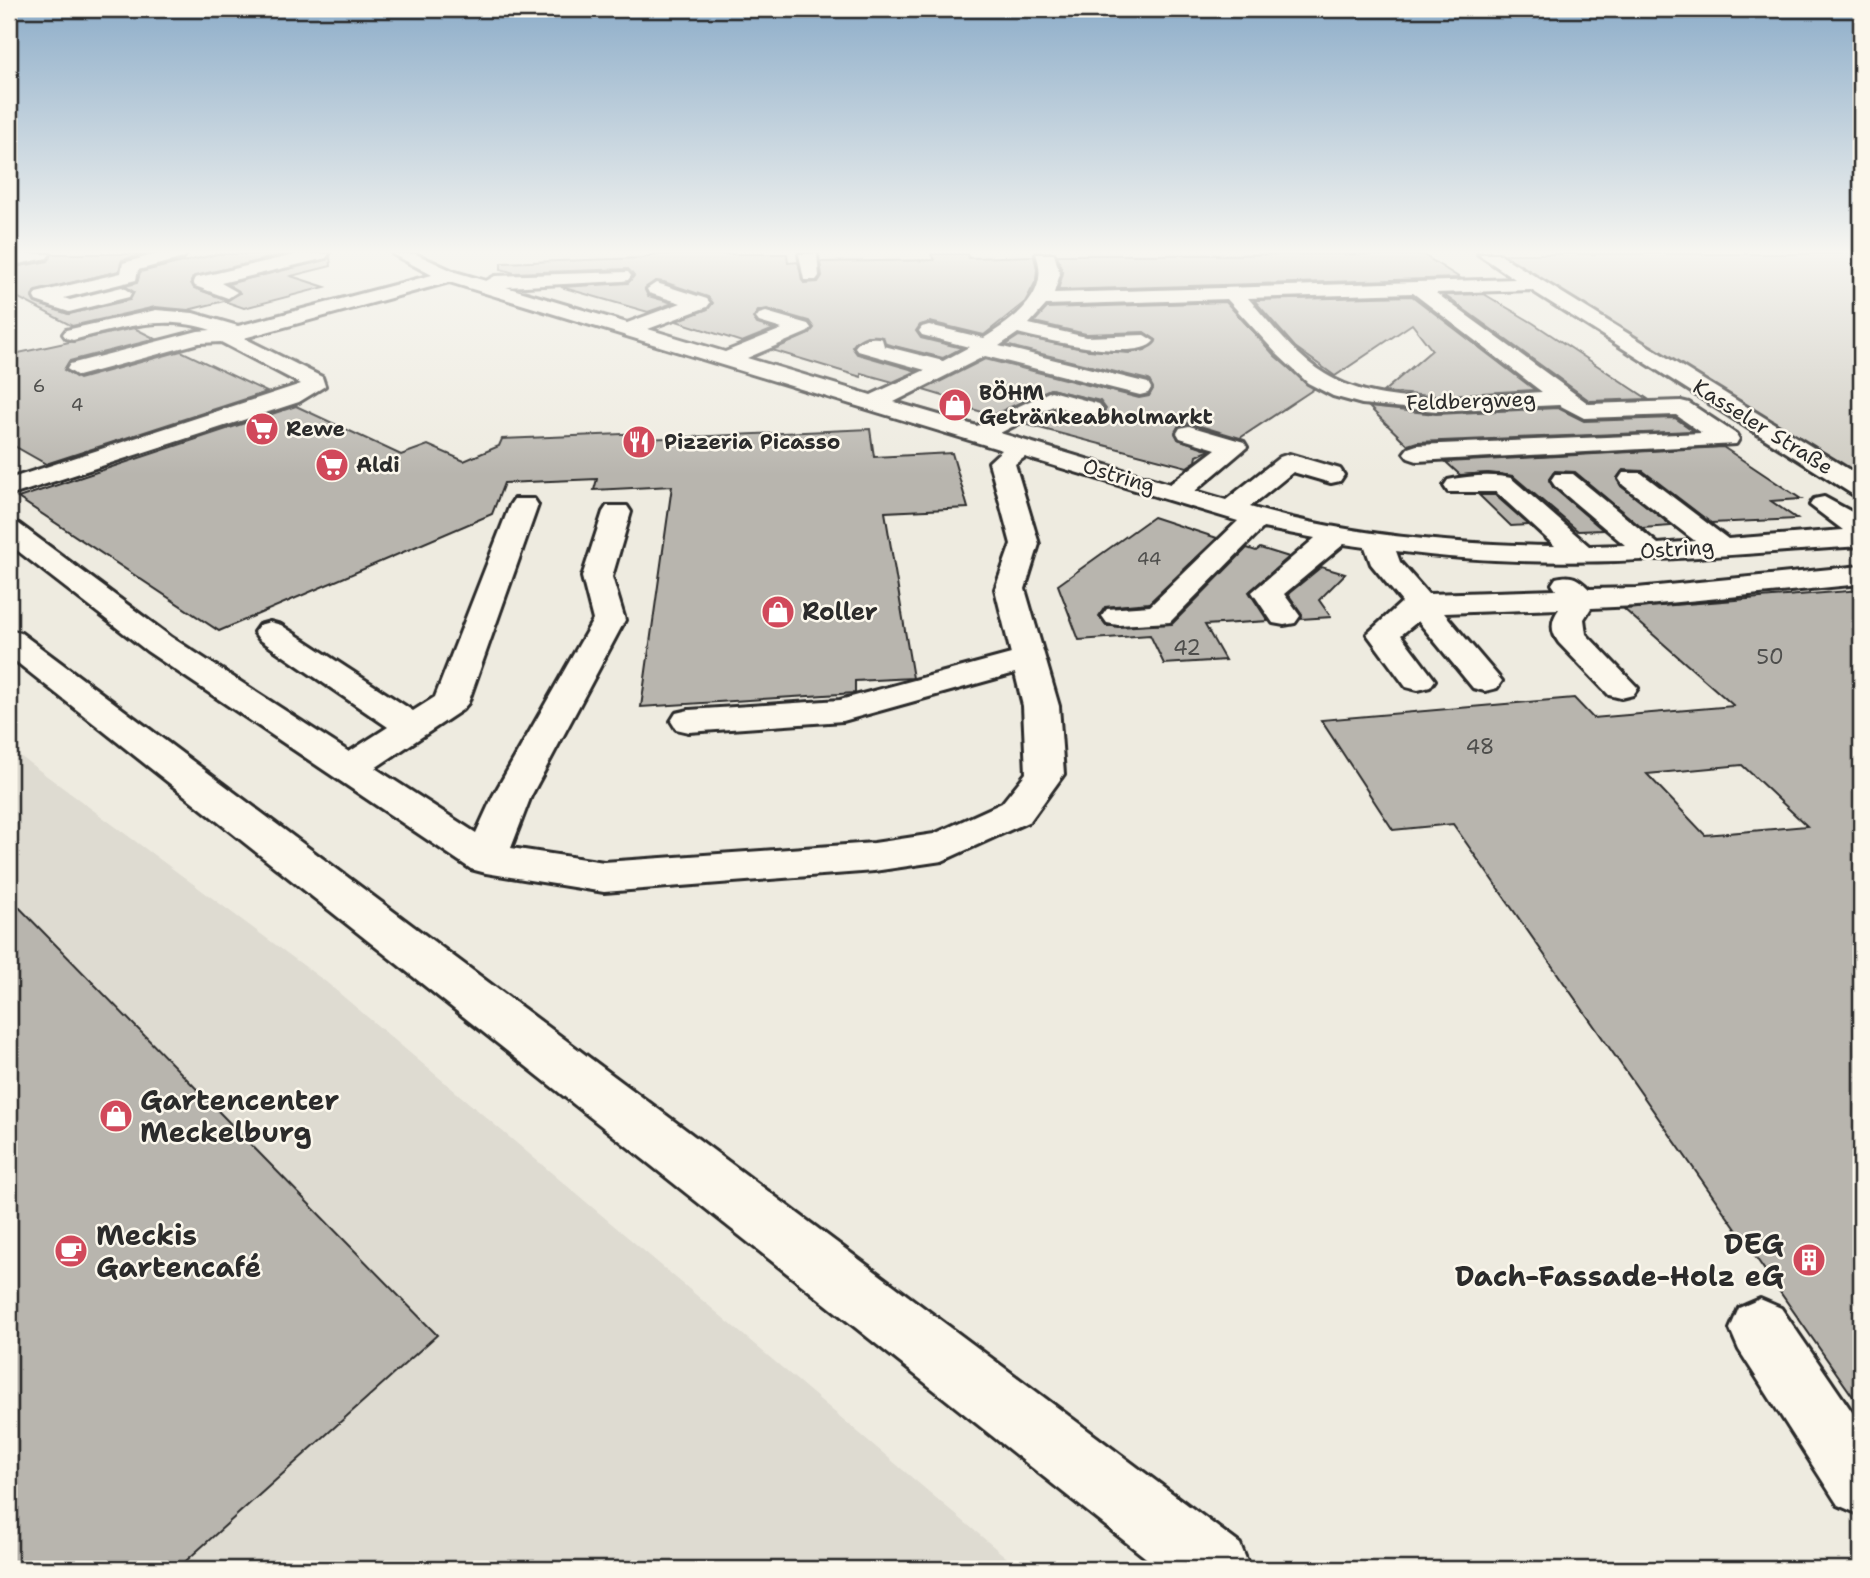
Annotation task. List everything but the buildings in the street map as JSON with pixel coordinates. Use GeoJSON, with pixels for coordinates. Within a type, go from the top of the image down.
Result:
{"type":"FeatureCollection","features":[{"type":"Feature","properties":{"kind":"street"},"geometry":{"type":"LineString","coordinates":[[73,334],[98,328]]}},
{"type":"Feature","properties":{"kind":"street"},"geometry":{"type":"LineString","coordinates":[[9,488],[291,397],[314,386],[314,382],[216,328]]}},
{"type":"Feature","properties":{"kind":"street"},"geometry":{"type":"LineString","coordinates":[[78,369],[198,337],[232,335],[259,328]]}},
{"type":"Feature","properties":{"kind":"street","name":"Ostring"},"geometry":{"type":"LineString","coordinates":[[618,328],[1023,446],[1243,514],[1336,536],[1473,552],[1582,555],[1861,537]]}},
{"type":"Feature","properties":{"kind":"street"},"geometry":{"type":"LineString","coordinates":[[626,330],[632,328]]}},
{"type":"Feature","properties":{"kind":"street"},"geometry":{"type":"LineString","coordinates":[[724,360],[800,328]]}},
{"type":"Feature","properties":{"kind":"street"},"geometry":{"type":"LineString","coordinates":[[873,404],[1015,328]]}},
{"type":"Feature","properties":{"kind":"street"},"geometry":{"type":"LineString","coordinates":[[1019,328],[1086,343],[1144,341]]}},
{"type":"Feature","properties":{"kind":"street","name":"Feldbergweg"},"geometry":{"type":"LineString","coordinates":[[1266,328],[1317,379],[1353,396],[1399,405],[1564,398]]}},
{"type":"Feature","properties":{"kind":"street","name":"Feldbergweg"},"geometry":{"type":"LineString","coordinates":[[1471,328],[1564,398]]}},
{"type":"Feature","properties":{"kind":"street","name":"Kasseler Straße"},"geometry":{"type":"LineString","coordinates":[[1605,328],[1861,488]]}},
{"type":"Feature","properties":{"kind":"street"},"geometry":{"type":"LineString","coordinates":[[929,331],[1140,388]]}},
{"type":"Feature","properties":{"kind":"street"},"geometry":{"type":"LineString","coordinates":[[875,343],[865,347],[942,368]]}},
{"type":"Feature","properties":{"kind":"street"},"geometry":{"type":"LineString","coordinates":[[980,434],[1051,398],[1091,409]]}},
{"type":"Feature","properties":{"kind":"street"},"geometry":{"type":"LineString","coordinates":[[1418,453],[1727,439],[1681,408],[1584,411],[1564,398]]}},
{"type":"Feature","properties":{"kind":"street"},"geometry":{"type":"LineString","coordinates":[[1175,493],[1235,447],[1189,433]]}},
{"type":"Feature","properties":{"kind":"street"},"geometry":{"type":"LineString","coordinates":[[9,530],[159,644],[351,767],[486,859],[604,877],[874,857],[942,847],[1016,812],[1045,774],[1041,706],[1010,589],[1025,544],[1002,462],[1023,446]]}},
{"type":"Feature","properties":{"kind":"street"},"geometry":{"type":"LineString","coordinates":[[1118,616],[1159,615],[1289,462],[1331,475]]}},
{"type":"Feature","properties":{"kind":"street"},"geometry":{"type":"LineString","coordinates":[[1632,479],[1721,547]]}},
{"type":"Feature","properties":{"kind":"street"},"geometry":{"type":"LineString","coordinates":[[1564,480],[1650,551]]}},
{"type":"Feature","properties":{"kind":"street"},"geometry":{"type":"LineString","coordinates":[[1457,486],[1502,484],[1582,555]]}},
{"type":"Feature","properties":{"kind":"street"},"geometry":{"type":"LineString","coordinates":[[351,767],[450,703],[524,505]]}},
{"type":"Feature","properties":{"kind":"street"},"geometry":{"type":"LineString","coordinates":[[1824,505],[1861,529]]}},
{"type":"Feature","properties":{"kind":"street"},"geometry":{"type":"LineString","coordinates":[[486,859],[512,796],[608,620],[597,577],[617,512]]}},
{"type":"Feature","properties":{"kind":"street"},"geometry":{"type":"LineString","coordinates":[[1284,617],[1267,592],[1336,536]]}},
{"type":"Feature","properties":{"kind":"street"},"geometry":{"type":"LineString","coordinates":[[1802,540],[1858,576]]}},
{"type":"Feature","properties":{"kind":"street"},"geometry":{"type":"LineString","coordinates":[[1016,571],[1056,542]]}},
{"type":"Feature","properties":{"kind":"street"},"geometry":{"type":"LineString","coordinates":[[1378,542],[1386,564],[1485,681]]}},
{"type":"Feature","properties":{"kind":"street"},"geometry":{"type":"LineString","coordinates":[[1540,554],[1581,599]]}},
{"type":"Feature","properties":{"kind":"street"},"geometry":{"type":"LineString","coordinates":[[1418,680],[1383,634],[1419,604],[1581,599],[1758,587],[1858,576]]}},
{"type":"Feature","properties":{"kind":"street"},"geometry":{"type":"LineString","coordinates":[[1581,599],[1568,619],[1570,636],[1621,688]]}},
{"type":"Feature","properties":{"kind":"street"},"geometry":{"type":"LineString","coordinates":[[270,632],[413,727]]}},
{"type":"Feature","properties":{"kind":"street"},"geometry":{"type":"LineString","coordinates":[[9,640],[1215,1569]]}},
{"type":"Feature","properties":{"kind":"street"},"geometry":{"type":"LineString","coordinates":[[689,721],[843,710],[912,689],[1029,660]]}},
{"type":"Feature","properties":{"kind":"street"},"geometry":{"type":"LineString","coordinates":[[1760,1329],[1861,1482]]}},
{"type":"Feature","properties":{"kind":"shaded area"},"geometry":{"type":"Polygon","coordinates":[[[1613,328],[1861,328],[1861,479],[1613,328]]]}},
{"type":"Feature","properties":{"kind":"shaded area"},"geometry":{"type":"Polygon","coordinates":[[[9,748],[326,982],[1020,1569],[9,1569],[9,748]]]}},
{"type":"Feature","properties":{"kind":"place","name":"BÖHM Getränkeabholmarkt"},"geometry":{"type":"Point","coordinates":[955,405]}},
{"type":"Feature","properties":{"kind":"place","name":"Rewe"},"geometry":{"type":"Point","coordinates":[262,429]}},
{"type":"Feature","properties":{"kind":"place","name":"Pizzeria Picasso"},"geometry":{"type":"Point","coordinates":[639,442]}},
{"type":"Feature","properties":{"kind":"place","name":"Aldi"},"geometry":{"type":"Point","coordinates":[332,465]}},
{"type":"Feature","properties":{"kind":"place","name":"Roller"},"geometry":{"type":"Point","coordinates":[778,612]}},
{"type":"Feature","properties":{"kind":"place","name":"Gartencenter Meckelburg"},"geometry":{"type":"Point","coordinates":[116,1116]}},
{"type":"Feature","properties":{"kind":"place","name":"Meckis Gartencafé"},"geometry":{"type":"Point","coordinates":[71,1251]}},
{"type":"Feature","properties":{"kind":"place","name":"DEG Dach-Fassade-Holz eG"},"geometry":{"type":"Point","coordinates":[1809,1260]}}]}
